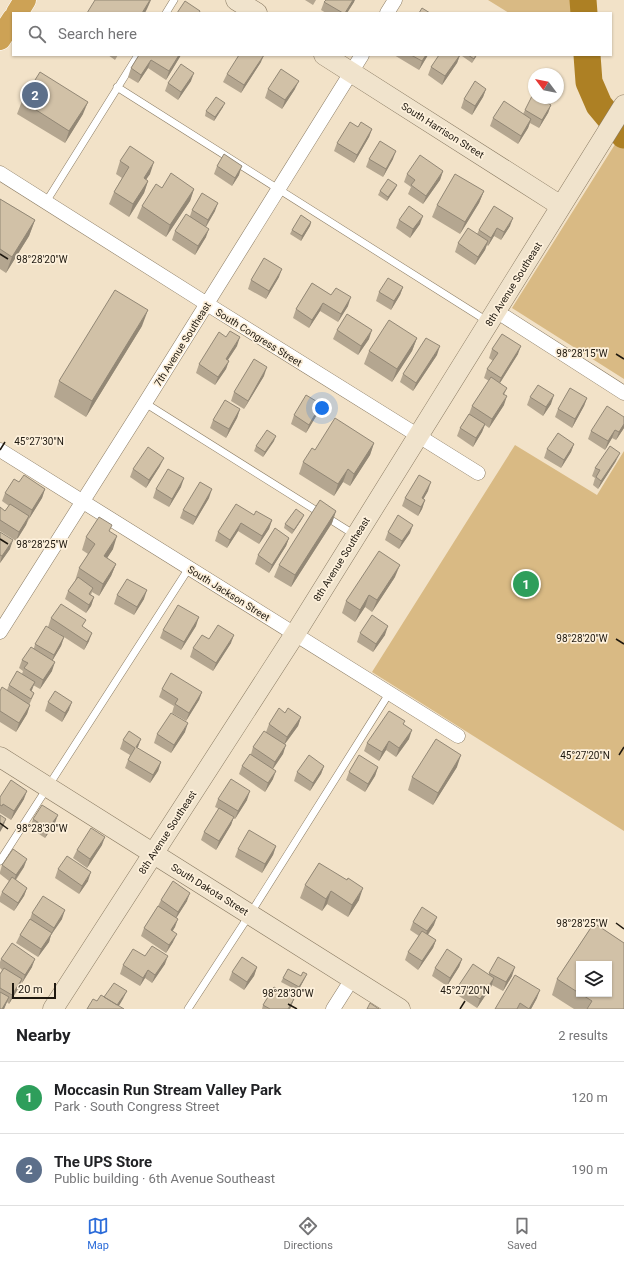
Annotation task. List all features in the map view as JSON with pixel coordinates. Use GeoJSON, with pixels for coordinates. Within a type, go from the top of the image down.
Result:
{"type":"FeatureCollection","features":[{"type":"Feature","properties":{"kind":"highway"},"geometry":{"type":"LineString","coordinates":[[17,12],[25,0]]}},
{"type":"Feature","properties":{"kind":"highway"},"geometry":{"type":"LineString","coordinates":[[0,39],[12,21]]}},
{"type":"Feature","properties":{"kind":"street"},"geometry":{"type":"LineString","coordinates":[[236,0],[255,12]]}},
{"type":"Feature","properties":{"kind":"street"},"geometry":{"type":"LineString","coordinates":[[388,12],[395,0]]}},
{"type":"Feature","properties":{"kind":"street","name":"South Harrison Street"},"geometry":{"type":"LineString","coordinates":[[326,56],[561,206]]}},
{"type":"Feature","properties":{"kind":"street","name":"7th Avenue Southeast"},"geometry":{"type":"LineString","coordinates":[[0,632],[83,502],[361,56]]}},
{"type":"Feature","properties":{"kind":"street","name":"8th Avenue Southeast"},"geometry":{"type":"LineString","coordinates":[[53,1009],[295,634],[624,106]]}},
{"type":"Feature","properties":{"kind":"street","name":"South Congress Street"},"geometry":{"type":"LineString","coordinates":[[0,173],[478,473]]}},
{"type":"Feature","properties":{"kind":"street"},"geometry":{"type":"LineString","coordinates":[[493,317],[624,393]]}},
{"type":"Feature","properties":{"kind":"street","name":"South Jackson Street"},"geometry":{"type":"LineString","coordinates":[[0,450],[390,692],[458,736]]}},
{"type":"Feature","properties":{"kind":"street","name":"South Dakota Street"},"geometry":{"type":"LineString","coordinates":[[0,757],[400,1009]]}},
{"type":"Feature","properties":{"kind":"street"},"geometry":{"type":"LineString","coordinates":[[333,1009],[352,979]]}},
{"type":"Feature","properties":{"kind":"lane"},"geometry":{"type":"LineString","coordinates":[[167,12],[174,0]]}},
{"type":"Feature","properties":{"kind":"lane"},"geometry":{"type":"LineString","coordinates":[[46,202],[137,56]]}},
{"type":"Feature","properties":{"kind":"lane"},"geometry":{"type":"LineString","coordinates":[[117,87],[278,190],[493,317]]}},
{"type":"Feature","properties":{"kind":"lane"},"geometry":{"type":"LineString","coordinates":[[145,403],[356,536]]}},
{"type":"Feature","properties":{"kind":"lane"},"geometry":{"type":"LineString","coordinates":[[0,861],[189,568]]}},
{"type":"Feature","properties":{"kind":"lane"},"geometry":{"type":"LineString","coordinates":[[188,1009],[250,914],[390,692]]}},
{"type":"Feature","properties":{"kind":"shaded area"},"geometry":{"type":"Polygon","coordinates":[[[488,0],[583,0],[584,12],[507,12],[488,0]]]}},
{"type":"Feature","properties":{"kind":"shaded area"},"geometry":{"type":"Polygon","coordinates":[[[624,130],[624,379],[512,308],[624,130]]]}},
{"type":"Feature","properties":{"kind":"shaded area"},"geometry":{"type":"Polygon","coordinates":[[[515,445],[597,495],[624,451],[624,831],[372,672],[515,445]]]}},
{"type":"Feature","properties":{"kind":"building"},"geometry":{"type":"Polygon","coordinates":[[[95,0],[150,0],[143,12],[88,12],[95,0]]]}},
{"type":"Feature","properties":{"kind":"building"},"geometry":{"type":"Polygon","coordinates":[[[326,0],[353,0],[346,12],[341,12],[324,2],[326,0]]]}},
{"type":"Feature","properties":{"kind":"building"},"geometry":{"type":"Polygon","coordinates":[[[185,1],[200,11],[200,12],[178,12],[185,1]]]}},
{"type":"Feature","properties":{"kind":"building"},"geometry":{"type":"Polygon","coordinates":[[[422,8],[428,12],[420,12],[422,8]]]}},
{"type":"Feature","properties":{"kind":"building"},"geometry":{"type":"Polygon","coordinates":[[[138,56],[178,56],[169,71],[151,60],[141,75],[131,68],[138,56]]]}},
{"type":"Feature","properties":{"kind":"building"},"geometry":{"type":"Polygon","coordinates":[[[238,56],[263,56],[244,85],[227,74],[238,56]]]}},
{"type":"Feature","properties":{"kind":"building"},"geometry":{"type":"Polygon","coordinates":[[[413,56],[425,56],[422,61],[413,56]]]}},
{"type":"Feature","properties":{"kind":"building"},"geometry":{"type":"Polygon","coordinates":[[[438,56],[459,56],[445,76],[431,67],[438,56]]]}},
{"type":"Feature","properties":{"kind":"building"},"geometry":{"type":"Polygon","coordinates":[[[181,64],[194,73],[181,92],[168,83],[181,64]]]}},
{"type":"Feature","properties":{"kind":"building"},"geometry":{"type":"Polygon","coordinates":[[[281,69],[299,81],[285,100],[268,89],[281,69]]]}},
{"type":"Feature","properties":{"kind":"building"},"geometry":{"type":"Polygon","coordinates":[[[40,72],[88,102],[69,131],[22,101],[40,72]]]}},
{"type":"Feature","properties":{"kind":"building"},"geometry":{"type":"Polygon","coordinates":[[[475,81],[486,89],[475,106],[464,99],[475,81]]]}},
{"type":"Feature","properties":{"kind":"building"},"geometry":{"type":"Polygon","coordinates":[[[216,97],[225,103],[215,117],[206,111],[216,97]]]}},
{"type":"Feature","properties":{"kind":"building"},"geometry":{"type":"Polygon","coordinates":[[[504,101],[531,119],[521,136],[493,118],[504,101]]]}},
{"type":"Feature","properties":{"kind":"building"},"geometry":{"type":"Polygon","coordinates":[[[528,104],[551,105],[542,120],[525,110],[528,104]]]}},
{"type":"Feature","properties":{"kind":"building"},"geometry":{"type":"Polygon","coordinates":[[[350,122],[358,127],[361,122],[372,129],[357,155],[337,143],[350,122]]]}},
{"type":"Feature","properties":{"kind":"building"},"geometry":{"type":"Polygon","coordinates":[[[380,141],[396,151],[386,169],[369,159],[380,141]]]}},
{"type":"Feature","properties":{"kind":"building"},"geometry":{"type":"Polygon","coordinates":[[[130,146],[154,162],[144,178],[148,181],[133,204],[114,192],[129,167],[120,161],[130,146]]]}},
{"type":"Feature","properties":{"kind":"building"},"geometry":{"type":"Polygon","coordinates":[[[224,154],[242,166],[235,178],[217,166],[224,154]]]}},
{"type":"Feature","properties":{"kind":"building"},"geometry":{"type":"Polygon","coordinates":[[[420,155],[443,171],[426,196],[411,185],[415,180],[407,174],[420,155]]]}},
{"type":"Feature","properties":{"kind":"building"},"geometry":{"type":"Polygon","coordinates":[[[171,173],[194,189],[170,225],[142,206],[156,184],[162,188],[171,173]]]}},
{"type":"Feature","properties":{"kind":"building"},"geometry":{"type":"Polygon","coordinates":[[[455,174],[484,191],[465,222],[437,205],[455,174]]]}},
{"type":"Feature","properties":{"kind":"building"},"geometry":{"type":"Polygon","coordinates":[[[388,179],[397,185],[388,197],[380,191],[388,179]]]}},
{"type":"Feature","properties":{"kind":"building"},"geometry":{"type":"Polygon","coordinates":[[[202,193],[218,203],[208,220],[192,210],[202,193]]]}},
{"type":"Feature","properties":{"kind":"building"},"geometry":{"type":"Polygon","coordinates":[[[0,199],[35,220],[12,257],[0,249],[0,199]]]}},
{"type":"Feature","properties":{"kind":"building"},"geometry":{"type":"Polygon","coordinates":[[[409,206],[423,216],[413,229],[399,220],[409,206]]]}},
{"type":"Feature","properties":{"kind":"building"},"geometry":{"type":"Polygon","coordinates":[[[494,206],[513,218],[504,232],[497,228],[491,238],[479,230],[494,206]]]}},
{"type":"Feature","properties":{"kind":"building"},"geometry":{"type":"Polygon","coordinates":[[[186,214],[209,229],[198,246],[175,231],[186,214]]]}},
{"type":"Feature","properties":{"kind":"building"},"geometry":{"type":"Polygon","coordinates":[[[301,215],[311,222],[302,236],[292,230],[301,215]]]}},
{"type":"Feature","properties":{"kind":"building"},"geometry":{"type":"Polygon","coordinates":[[[468,228],[488,241],[478,257],[458,243],[468,228]]]}},
{"type":"Feature","properties":{"kind":"building"},"geometry":{"type":"Polygon","coordinates":[[[264,258],[282,269],[269,291],[251,280],[264,258]]]}},
{"type":"Feature","properties":{"kind":"building"},"geometry":{"type":"Polygon","coordinates":[[[388,278],[403,287],[394,301],[379,292],[388,278]]]}},
{"type":"Feature","properties":{"kind":"building"},"geometry":{"type":"Polygon","coordinates":[[[312,283],[331,295],[336,288],[351,297],[341,314],[323,303],[312,320],[296,309],[312,283]]]}},
{"type":"Feature","properties":{"kind":"building"},"geometry":{"type":"Polygon","coordinates":[[[115,290],[148,310],[92,401],[59,381],[115,290]]]}},
{"type":"Feature","properties":{"kind":"building"},"geometry":{"type":"Polygon","coordinates":[[[347,314],[372,330],[361,346],[337,330],[347,314]]]}},
{"type":"Feature","properties":{"kind":"building"},"geometry":{"type":"Polygon","coordinates":[[[389,320],[417,338],[397,369],[369,351],[389,320]]]}},
{"type":"Feature","properties":{"kind":"building"},"geometry":{"type":"Polygon","coordinates":[[[230,331],[240,337],[226,359],[229,361],[218,377],[199,364],[219,332],[226,337],[230,331]]]}},
{"type":"Feature","properties":{"kind":"building"},"geometry":{"type":"Polygon","coordinates":[[[502,334],[521,346],[501,378],[487,369],[498,353],[492,349],[502,334]]]}},
{"type":"Feature","properties":{"kind":"building"},"geometry":{"type":"Polygon","coordinates":[[[426,338],[440,346],[416,383],[403,374],[426,338]]]}},
{"type":"Feature","properties":{"kind":"building"},"geometry":{"type":"Polygon","coordinates":[[[254,359],[267,367],[248,401],[234,392],[254,359]]]}},
{"type":"Feature","properties":{"kind":"building"},"geometry":{"type":"Polygon","coordinates":[[[491,377],[507,388],[503,394],[507,396],[492,419],[472,406],[491,377]]]}},
{"type":"Feature","properties":{"kind":"building"},"geometry":{"type":"Polygon","coordinates":[[[538,385],[554,395],[546,407],[530,397],[538,385]]]}},
{"type":"Feature","properties":{"kind":"building"},"geometry":{"type":"Polygon","coordinates":[[[570,388],[587,398],[575,419],[558,409],[570,388]]]}},
{"type":"Feature","properties":{"kind":"building"},"geometry":{"type":"Polygon","coordinates":[[[306,395],[321,404],[309,425],[294,415],[306,395]]]}},
{"type":"Feature","properties":{"kind":"building"},"geometry":{"type":"Polygon","coordinates":[[[225,400],[240,409],[229,429],[213,420],[225,400]]]}},
{"type":"Feature","properties":{"kind":"building"},"geometry":{"type":"Polygon","coordinates":[[[607,406],[624,417],[624,424],[619,432],[615,430],[608,441],[591,431],[607,406]]]}},
{"type":"Feature","properties":{"kind":"building"},"geometry":{"type":"Polygon","coordinates":[[[469,414],[485,424],[476,438],[460,428],[469,414]]]}},
{"type":"Feature","properties":{"kind":"building"},"geometry":{"type":"Polygon","coordinates":[[[335,418],[374,443],[354,474],[348,469],[338,484],[303,462],[312,448],[315,450],[335,418]]]}},
{"type":"Feature","properties":{"kind":"building"},"geometry":{"type":"Polygon","coordinates":[[[267,430],[276,436],[265,452],[256,446],[267,430]]]}},
{"type":"Feature","properties":{"kind":"building"},"geometry":{"type":"Polygon","coordinates":[[[558,433],[574,444],[564,460],[547,449],[558,433]]]}},
{"type":"Feature","properties":{"kind":"building"},"geometry":{"type":"Polygon","coordinates":[[[610,446],[620,453],[601,481],[596,477],[600,470],[595,468],[610,446]]]}},
{"type":"Feature","properties":{"kind":"building"},"geometry":{"type":"Polygon","coordinates":[[[148,447],[164,458],[149,480],[133,469],[148,447]]]}},
{"type":"Feature","properties":{"kind":"building"},"geometry":{"type":"Polygon","coordinates":[[[168,469],[184,478],[172,499],[156,489],[168,469]]]}},
{"type":"Feature","properties":{"kind":"building"},"geometry":{"type":"Polygon","coordinates":[[[24,475],[45,489],[32,510],[5,493],[14,479],[19,482],[24,475]]]}},
{"type":"Feature","properties":{"kind":"building"},"geometry":{"type":"Polygon","coordinates":[[[419,475],[431,482],[422,498],[425,500],[421,507],[405,498],[419,475]]]}},
{"type":"Feature","properties":{"kind":"building"},"geometry":{"type":"Polygon","coordinates":[[[200,482],[212,489],[196,517],[183,510],[200,482]]]}},
{"type":"Feature","properties":{"kind":"building"},"geometry":{"type":"Polygon","coordinates":[[[320,500],[336,511],[295,575],[279,565],[320,500]]]}},
{"type":"Feature","properties":{"kind":"building"},"geometry":{"type":"Polygon","coordinates":[[[10,504],[29,516],[19,532],[0,520],[0,507],[5,511],[10,504]]]}},
{"type":"Feature","properties":{"kind":"building"},"geometry":{"type":"Polygon","coordinates":[[[236,504],[254,515],[256,511],[272,520],[262,536],[241,523],[230,540],[218,532],[236,504]]]}},
{"type":"Feature","properties":{"kind":"building"},"geometry":{"type":"Polygon","coordinates":[[[296,509],[304,515],[294,530],[285,524],[296,509]]]}},
{"type":"Feature","properties":{"kind":"building"},"geometry":{"type":"Polygon","coordinates":[[[398,515],[413,525],[402,541],[388,532],[398,515]]]}},
{"type":"Feature","properties":{"kind":"building"},"geometry":{"type":"Polygon","coordinates":[[[99,517],[112,525],[109,531],[117,536],[104,556],[116,564],[103,584],[79,568],[95,544],[86,537],[99,517]]]}},
{"type":"Feature","properties":{"kind":"building"},"geometry":{"type":"Polygon","coordinates":[[[275,528],[289,538],[272,565],[258,555],[275,528]]]}},
{"type":"Feature","properties":{"kind":"building"},"geometry":{"type":"Polygon","coordinates":[[[0,532],[13,540],[2,556],[0,555],[0,532]]]}},
{"type":"Feature","properties":{"kind":"building"},"geometry":{"type":"Polygon","coordinates":[[[379,551],[400,565],[377,600],[369,595],[360,610],[346,601],[379,551]]]}},
{"type":"Feature","properties":{"kind":"building"},"geometry":{"type":"Polygon","coordinates":[[[78,577],[93,588],[89,594],[94,597],[89,605],[68,591],[78,577]]]}},
{"type":"Feature","properties":{"kind":"building"},"geometry":{"type":"Polygon","coordinates":[[[127,579],[147,590],[137,607],[117,595],[127,579]]]}},
{"type":"Feature","properties":{"kind":"building"},"geometry":{"type":"Polygon","coordinates":[[[61,604],[86,620],[82,626],[92,633],[87,642],[51,618],[61,604]]]}},
{"type":"Feature","properties":{"kind":"building"},"geometry":{"type":"Polygon","coordinates":[[[178,605],[199,617],[184,642],[163,630],[178,605]]]}},
{"type":"Feature","properties":{"kind":"building"},"geometry":{"type":"Polygon","coordinates":[[[372,615],[388,626],[376,644],[360,633],[372,615]]]}},
{"type":"Feature","properties":{"kind":"building"},"geometry":{"type":"Polygon","coordinates":[[[218,625],[234,635],[216,663],[193,648],[202,635],[209,639],[218,625]]]}},
{"type":"Feature","properties":{"kind":"building"},"geometry":{"type":"Polygon","coordinates":[[[46,626],[64,637],[54,655],[35,644],[46,626]]]}},
{"type":"Feature","properties":{"kind":"building"},"geometry":{"type":"Polygon","coordinates":[[[31,647],[55,662],[43,680],[24,668],[28,663],[22,660],[31,647]]]}},
{"type":"Feature","properties":{"kind":"building"},"geometry":{"type":"Polygon","coordinates":[[[17,671],[35,682],[30,690],[34,693],[31,699],[9,685],[17,671]]]}},
{"type":"Feature","properties":{"kind":"building"},"geometry":{"type":"Polygon","coordinates":[[[171,673],[202,692],[189,713],[175,704],[178,699],[162,689],[171,673]]]}},
{"type":"Feature","properties":{"kind":"building"},"geometry":{"type":"Polygon","coordinates":[[[2,687],[30,705],[19,723],[0,711],[0,691],[2,687]]]}},
{"type":"Feature","properties":{"kind":"building"},"geometry":{"type":"Polygon","coordinates":[[[55,691],[72,702],[65,713],[48,702],[55,691]]]}},
{"type":"Feature","properties":{"kind":"building"},"geometry":{"type":"Polygon","coordinates":[[[279,708],[285,713],[288,708],[301,717],[287,737],[269,724],[279,708]]]}},
{"type":"Feature","properties":{"kind":"building"},"geometry":{"type":"Polygon","coordinates":[[[389,711],[405,721],[403,724],[412,730],[399,748],[389,741],[382,752],[367,743],[389,711]]]}},
{"type":"Feature","properties":{"kind":"building"},"geometry":{"type":"Polygon","coordinates":[[[171,713],[188,723],[174,745],[157,734],[171,713]]]}},
{"type":"Feature","properties":{"kind":"building"},"geometry":{"type":"Polygon","coordinates":[[[129,731],[141,739],[136,747],[161,762],[153,775],[128,760],[135,748],[123,740],[129,731]]]}},
{"type":"Feature","properties":{"kind":"building"},"geometry":{"type":"Polygon","coordinates":[[[264,731],[286,745],[275,762],[253,747],[264,731]]]}},
{"type":"Feature","properties":{"kind":"building"},"geometry":{"type":"Polygon","coordinates":[[[436,739],[461,755],[438,793],[412,777],[436,739]]]}},
{"type":"Feature","properties":{"kind":"building"},"geometry":{"type":"Polygon","coordinates":[[[250,754],[276,771],[268,783],[242,766],[250,754]]]}},
{"type":"Feature","properties":{"kind":"building"},"geometry":{"type":"Polygon","coordinates":[[[309,755],[324,766],[313,783],[297,772],[309,755]]]}},
{"type":"Feature","properties":{"kind":"building"},"geometry":{"type":"Polygon","coordinates":[[[359,755],[378,767],[368,784],[349,772],[359,755]]]}},
{"type":"Feature","properties":{"kind":"building"},"geometry":{"type":"Polygon","coordinates":[[[231,779],[250,791],[238,811],[218,799],[231,779]]]}},
{"type":"Feature","properties":{"kind":"building"},"geometry":{"type":"Polygon","coordinates":[[[11,780],[27,791],[14,811],[3,804],[2,806],[0,805],[0,797],[11,780]]]}},
{"type":"Feature","properties":{"kind":"building"},"geometry":{"type":"Polygon","coordinates":[[[42,805],[58,815],[48,829],[33,819],[42,805]]]}},
{"type":"Feature","properties":{"kind":"building"},"geometry":{"type":"Polygon","coordinates":[[[219,808],[234,817],[219,841],[204,832],[219,808]]]}},
{"type":"Feature","properties":{"kind":"building"},"geometry":{"type":"Polygon","coordinates":[[[0,815],[6,819],[0,828],[0,815]]]}},
{"type":"Feature","properties":{"kind":"building"},"geometry":{"type":"Polygon","coordinates":[[[91,828],[105,837],[90,859],[77,850],[91,828]]]}},
{"type":"Feature","properties":{"kind":"building"},"geometry":{"type":"Polygon","coordinates":[[[249,830],[276,846],[265,864],[238,849],[249,830]]]}},
{"type":"Feature","properties":{"kind":"building"},"geometry":{"type":"Polygon","coordinates":[[[13,849],[27,859],[16,875],[2,865],[13,849]]]}},
{"type":"Feature","properties":{"kind":"building"},"geometry":{"type":"Polygon","coordinates":[[[67,856],[91,872],[82,886],[58,869],[67,856]]]}},
{"type":"Feature","properties":{"kind":"building"},"geometry":{"type":"Polygon","coordinates":[[[319,863],[347,880],[348,878],[363,888],[352,905],[331,891],[326,899],[305,885],[319,863]]]}},
{"type":"Feature","properties":{"kind":"building"},"geometry":{"type":"Polygon","coordinates":[[[12,877],[27,888],[18,903],[2,892],[12,877]]]}},
{"type":"Feature","properties":{"kind":"building"},"geometry":{"type":"Polygon","coordinates":[[[173,881],[190,893],[178,912],[161,900],[173,881]]]}},
{"type":"Feature","properties":{"kind":"building"},"geometry":{"type":"Polygon","coordinates":[[[43,896],[65,910],[54,928],[32,913],[43,896]]]}},
{"type":"Feature","properties":{"kind":"building"},"geometry":{"type":"Polygon","coordinates":[[[158,906],[178,919],[171,930],[177,934],[169,945],[144,928],[158,906]]]}},
{"type":"Feature","properties":{"kind":"building"},"geometry":{"type":"Polygon","coordinates":[[[422,907],[437,917],[427,931],[413,922],[422,907]]]}},
{"type":"Feature","properties":{"kind":"building"},"geometry":{"type":"Polygon","coordinates":[[[30,919],[52,933],[41,949],[20,935],[30,919]]]}},
{"type":"Feature","properties":{"kind":"building"},"geometry":{"type":"Polygon","coordinates":[[[594,923],[624,943],[624,1009],[587,1009],[592,1001],[586,997],[612,997],[612,961],[576,961],[576,991],[557,979],[594,923]]]}},
{"type":"Feature","properties":{"kind":"building"},"geometry":{"type":"Polygon","coordinates":[[[422,931],[436,940],[422,961],[408,952],[422,931]]]}},
{"type":"Feature","properties":{"kind":"building"},"geometry":{"type":"Polygon","coordinates":[[[12,943],[35,959],[25,975],[1,959],[12,943]]]}},
{"type":"Feature","properties":{"kind":"building"},"geometry":{"type":"Polygon","coordinates":[[[152,946],[168,956],[155,975],[148,970],[143,978],[123,965],[133,949],[145,956],[152,946]]]}},
{"type":"Feature","properties":{"kind":"building"},"geometry":{"type":"Polygon","coordinates":[[[447,949],[462,959],[450,978],[435,968],[447,949]]]}},
{"type":"Feature","properties":{"kind":"building"},"geometry":{"type":"Polygon","coordinates":[[[242,957],[257,967],[247,982],[232,972],[242,957]]]}},
{"type":"Feature","properties":{"kind":"building"},"geometry":{"type":"Polygon","coordinates":[[[498,957],[515,967],[506,982],[489,973],[498,957]]]}},
{"type":"Feature","properties":{"kind":"building"},"geometry":{"type":"Polygon","coordinates":[[[473,964],[494,978],[480,999],[459,985],[473,964]]]}},
{"type":"Feature","properties":{"kind":"building"},"geometry":{"type":"Polygon","coordinates":[[[4,968],[22,979],[12,995],[0,988],[0,974],[4,968]]]}},
{"type":"Feature","properties":{"kind":"building"},"geometry":{"type":"Polygon","coordinates":[[[288,969],[301,976],[303,972],[307,974],[299,987],[283,978],[288,969]]]}},
{"type":"Feature","properties":{"kind":"building"},"geometry":{"type":"Polygon","coordinates":[[[515,975],[540,990],[529,1009],[520,1003],[517,1009],[495,1009],[515,975]]]}},
{"type":"Feature","properties":{"kind":"building"},"geometry":{"type":"Polygon","coordinates":[[[114,983],[127,991],[117,1005],[104,997],[114,983]]]}},
{"type":"Feature","properties":{"kind":"building"},"geometry":{"type":"Polygon","coordinates":[[[274,987],[294,999],[288,1009],[270,1009],[263,1005],[274,987]]]}},
{"type":"Feature","properties":{"kind":"building"},"geometry":{"type":"Polygon","coordinates":[[[0,992],[9,997],[2,1009],[0,1009],[0,992]]]}},
{"type":"Feature","properties":{"kind":"building"},"geometry":{"type":"Polygon","coordinates":[[[101,995],[124,1009],[87,1009],[93,999],[97,1001],[101,995]]]}},
{"type":"Feature","properties":{"kind":"building"},"geometry":{"type":"Polygon","coordinates":[[[370,1003],[379,1009],[367,1009],[370,1003]]]}},
{"type":"Feature","properties":{"kind":"waterway"},"geometry":{"type":"LineString","coordinates":[[583,0],[584,12]]}},
{"type":"Feature","properties":{"kind":"waterway"},"geometry":{"type":"LineString","coordinates":[[587,56],[589,82],[599,105],[624,135]]}},
{"type":"Feature","properties":{"kind":"place","name":"The UPS Store"},"geometry":{"type":"Point","coordinates":[35,95]}},
{"type":"Feature","properties":{"kind":"place","name":"Moccasin Run Stream Valley Park"},"geometry":{"type":"Point","coordinates":[526,584]}}]}
